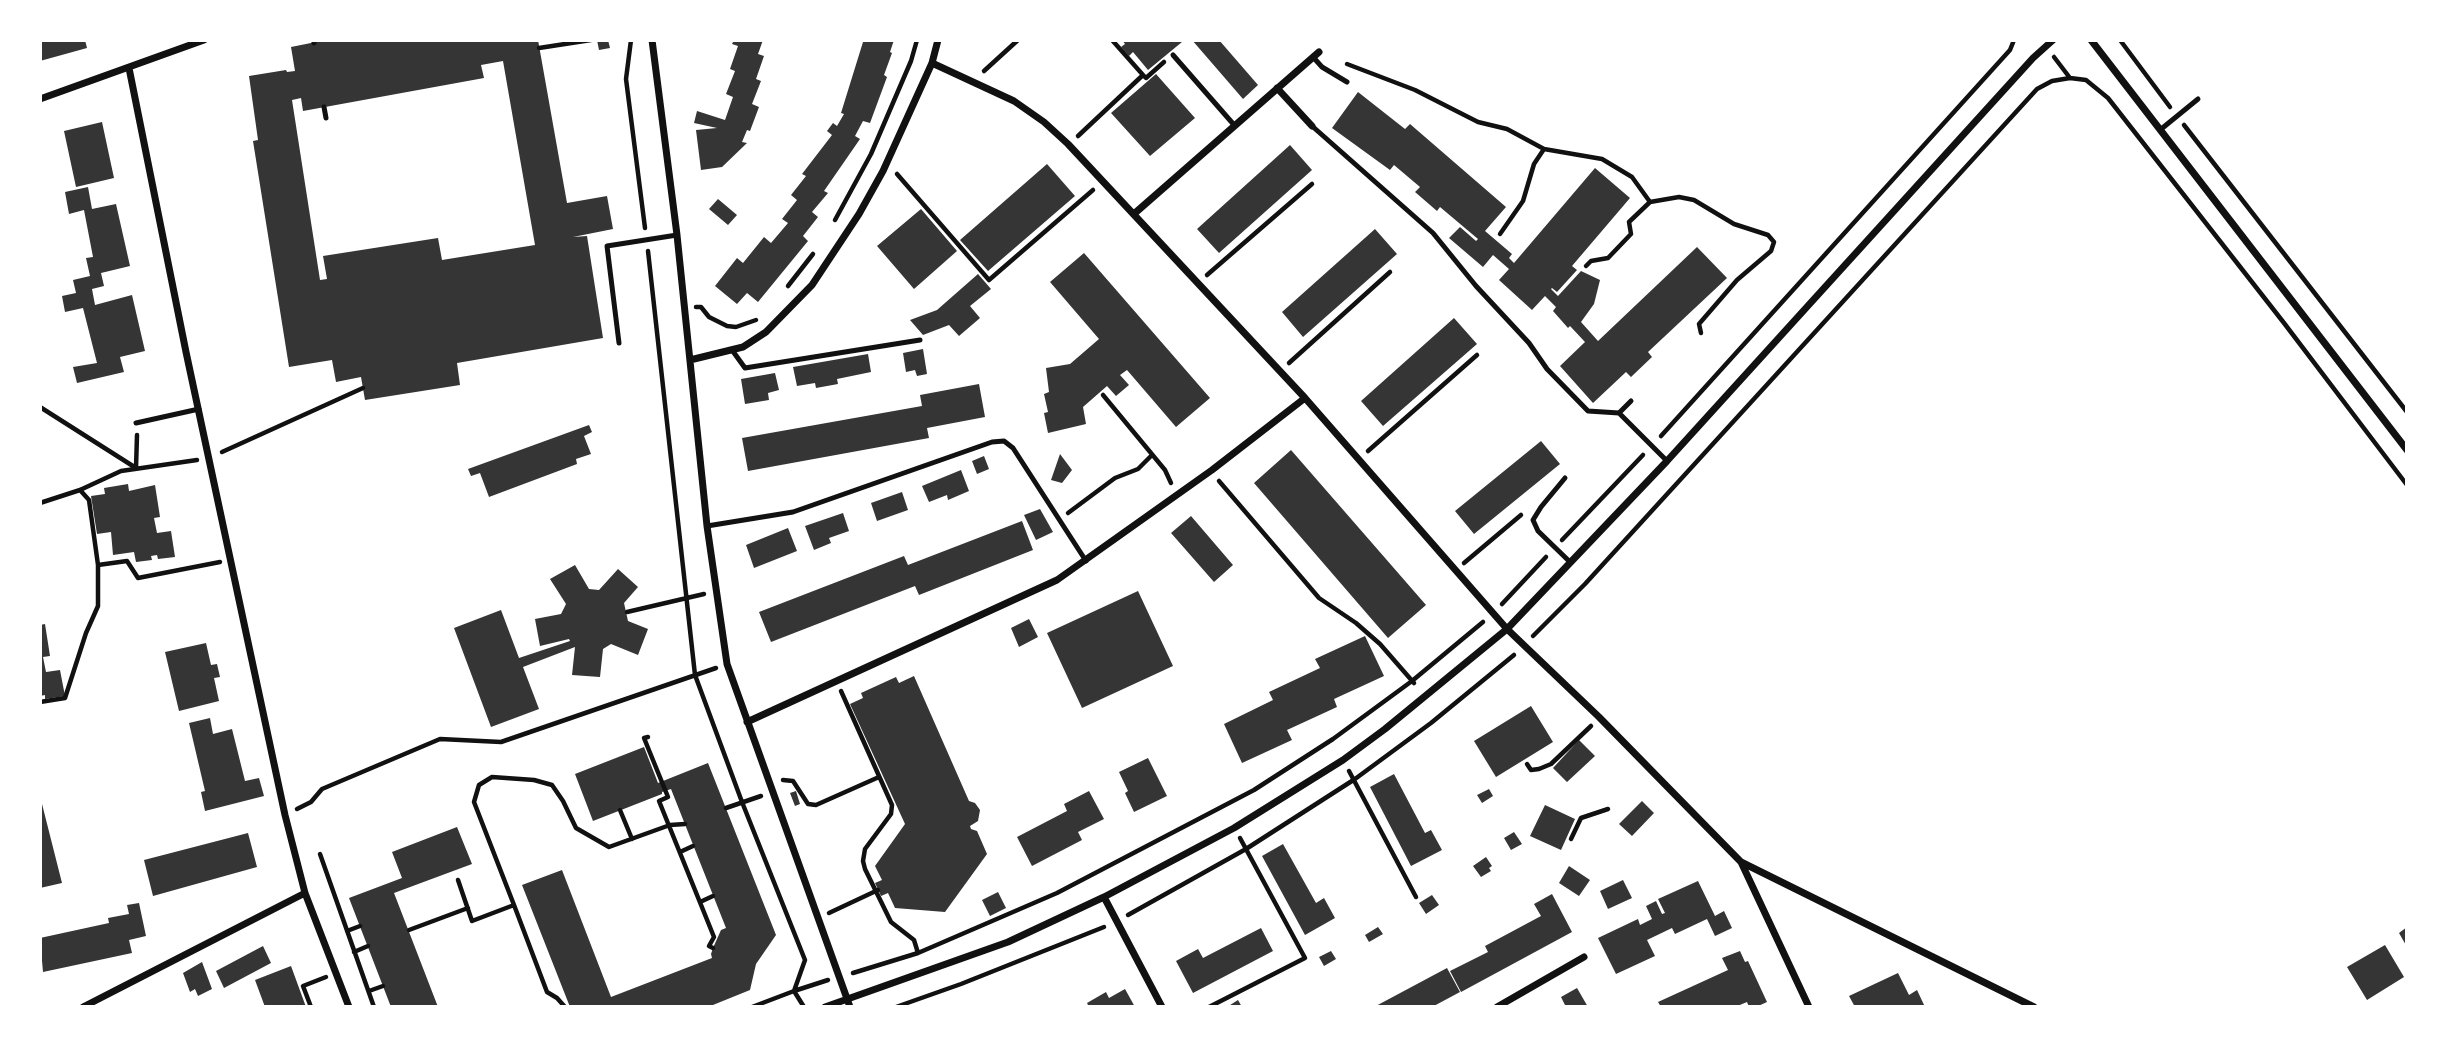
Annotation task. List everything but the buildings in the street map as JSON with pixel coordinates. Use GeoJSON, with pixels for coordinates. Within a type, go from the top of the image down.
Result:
{"type":"FeatureCollection","features":[{"type":"Feature","properties":{"kind":"street"},"geometry":{"type":"LineString","coordinates":[[40,99],[204,40]]}},
{"type":"Feature","properties":{"kind":"street"},"geometry":{"type":"LineString","coordinates":[[652,40],[677,236],[707,526],[727,664],[849,1003]]}},
{"type":"Feature","properties":{"kind":"street"},"geometry":{"type":"LineString","coordinates":[[690,360],[743,347],[766,332],[811,285],[859,214],[887,163],[932,63],[938,40]]}},
{"type":"Feature","properties":{"kind":"street"},"geometry":{"type":"LineString","coordinates":[[825,1007],[849,1003],[1008,942],[1104,897],[1234,828],[1343,760],[1426,696],[1507,628],[1667,461],[2033,58],[2053,40]]}},
{"type":"Feature","properties":{"kind":"street"},"geometry":{"type":"LineString","coordinates":[[2091,40],[2407,450]]}},
{"type":"Feature","properties":{"kind":"street"},"geometry":{"type":"LineString","coordinates":[[1135,213],[1316,55]]}},
{"type":"Feature","properties":{"kind":"street"},"geometry":{"type":"LineString","coordinates":[[932,63],[1014,101],[1044,122],[1068,144],[1305,398],[1507,628],[1741,862],[2034,1007]]}},
{"type":"Feature","properties":{"kind":"street"},"geometry":{"type":"LineString","coordinates":[[129,68],[285,815],[305,893],[349,1007]]}},
{"type":"Feature","properties":{"kind":"street"},"geometry":{"type":"LineString","coordinates":[[1277,88],[1312,126]]}},
{"type":"Feature","properties":{"kind":"street"},"geometry":{"type":"LineString","coordinates":[[747,722],[1057,580],[1212,470],[1305,398]]}},
{"type":"Feature","properties":{"kind":"street"},"geometry":{"type":"LineString","coordinates":[[1741,862],[1810,1007]]}},
{"type":"Feature","properties":{"kind":"street"},"geometry":{"type":"LineString","coordinates":[[83,1007],[305,893]]}},
{"type":"Feature","properties":{"kind":"street"},"geometry":{"type":"LineString","coordinates":[[1104,897],[1162,1007]]}},
{"type":"Feature","properties":{"kind":"street"},"geometry":{"type":"LineString","coordinates":[[1497,1007],[1584,957]]}},
{"type":"Feature","properties":{"kind":"lane"},"geometry":{"type":"LineString","coordinates":[[1173,55],[1235,126]]}},
{"type":"Feature","properties":{"kind":"lane"},"geometry":{"type":"LineString","coordinates":[[1316,55],[1322,67],[1347,82]]}},
{"type":"Feature","properties":{"kind":"lane"},"geometry":{"type":"LineString","coordinates":[[2160,130],[2198,99]]}},
{"type":"Feature","properties":{"kind":"lane"},"geometry":{"type":"LineString","coordinates":[[324,107],[326,118]]}},
{"type":"Feature","properties":{"kind":"lane"},"geometry":{"type":"LineString","coordinates":[[1312,126],[1433,233],[1476,286],[1529,343],[1547,369],[1588,411],[1619,413],[1667,461]]}},
{"type":"Feature","properties":{"kind":"lane"},"geometry":{"type":"LineString","coordinates":[[618,343],[607,246],[677,236]]}},
{"type":"Feature","properties":{"kind":"lane"},"geometry":{"type":"LineString","coordinates":[[732,350],[745,368],[920,340]]}},
{"type":"Feature","properties":{"kind":"lane"},"geometry":{"type":"LineString","coordinates":[[1619,413],[1631,401]]}},
{"type":"Feature","properties":{"kind":"lane"},"geometry":{"type":"LineString","coordinates":[[136,423],[199,409]]}},
{"type":"Feature","properties":{"kind":"lane"},"geometry":{"type":"LineString","coordinates":[[707,526],[793,512],[992,442],[1004,441],[1013,447],[1086,561]]}},
{"type":"Feature","properties":{"kind":"lane"},"geometry":{"type":"LineString","coordinates":[[1565,478],[1533,520],[1538,531],[1570,562]]}},
{"type":"Feature","properties":{"kind":"path"},"geometry":{"type":"LineString","coordinates":[[540,48],[592,40]]}},
{"type":"Feature","properties":{"kind":"path"},"geometry":{"type":"LineString","coordinates":[[631,40],[626,79],[695,675],[805,960],[794,991]]}},
{"type":"Feature","properties":{"kind":"path"},"geometry":{"type":"LineString","coordinates":[[830,228],[872,154],[911,61],[917,40]]}},
{"type":"Feature","properties":{"kind":"path"},"geometry":{"type":"LineString","coordinates":[[972,81],[1018,40]]}},
{"type":"Feature","properties":{"kind":"path"},"geometry":{"type":"LineString","coordinates":[[1112,40],[1146,78],[1173,55]]}},
{"type":"Feature","properties":{"kind":"path"},"geometry":{"type":"LineString","coordinates":[[751,1007],[840,976],[918,953],[1057,893],[1254,790],[1333,739],[1412,681],[1493,613],[1652,446],[2010,50],[2014,40]]}},
{"type":"Feature","properties":{"kind":"path"},"geometry":{"type":"LineString","coordinates":[[2120,40],[2407,412]]}},
{"type":"Feature","properties":{"kind":"path"},"geometry":{"type":"LineString","coordinates":[[2046,47],[2070,78]]}},
{"type":"Feature","properties":{"kind":"path"},"geometry":{"type":"LineString","coordinates":[[1316,55],[1415,90],[1478,122],[1507,129],[1544,149],[1602,159],[1632,177],[1650,202]]}},
{"type":"Feature","properties":{"kind":"path"},"geometry":{"type":"LineString","coordinates":[[1068,144],[1143,75]]}},
{"type":"Feature","properties":{"kind":"path"},"geometry":{"type":"LineString","coordinates":[[1524,646],[1585,584],[2037,89],[2052,81],[2070,78],[2086,80],[2108,98],[2407,485]]}},
{"type":"Feature","properties":{"kind":"path"},"geometry":{"type":"LineString","coordinates":[[1500,234],[1523,201],[1534,164],[1544,149]]}},
{"type":"Feature","properties":{"kind":"path"},"geometry":{"type":"LineString","coordinates":[[872,154],[887,163],[989,281],[1104,180]]}},
{"type":"Feature","properties":{"kind":"path"},"geometry":{"type":"LineString","coordinates":[[1199,282],[1312,184]]}},
{"type":"Feature","properties":{"kind":"path"},"geometry":{"type":"LineString","coordinates":[[1586,266],[1591,261],[1608,258],[1631,234],[1629,222],[1650,202],[1679,197],[1694,200],[1734,224],[1768,236],[1774,242],[1771,251],[1738,280],[1699,324],[1701,333]]}},
{"type":"Feature","properties":{"kind":"path"},"geometry":{"type":"LineString","coordinates":[[785,290],[818,246]]}},
{"type":"Feature","properties":{"kind":"path"},"geometry":{"type":"LineString","coordinates":[[1280,371],[1390,272]]}},
{"type":"Feature","properties":{"kind":"path"},"geometry":{"type":"LineString","coordinates":[[685,307],[701,307],[717,322],[736,327],[762,315]]}},
{"type":"Feature","properties":{"kind":"path"},"geometry":{"type":"LineString","coordinates":[[1359,459],[1477,355]]}},
{"type":"Feature","properties":{"kind":"path"},"geometry":{"type":"LineString","coordinates":[[40,503],[80,490],[121,471],[209,458],[363,388]]}},
{"type":"Feature","properties":{"kind":"path"},"geometry":{"type":"LineString","coordinates":[[1103,395],[1165,470],[1167,476]]}},
{"type":"Feature","properties":{"kind":"path"},"geometry":{"type":"LineString","coordinates":[[40,407],[136,468]]}},
{"type":"Feature","properties":{"kind":"path"},"geometry":{"type":"LineString","coordinates":[[136,423],[136,468]]}},
{"type":"Feature","properties":{"kind":"path"},"geometry":{"type":"LineString","coordinates":[[1059,520],[1115,478],[1138,468],[1152,455]]}},
{"type":"Feature","properties":{"kind":"path"},"geometry":{"type":"LineString","coordinates":[[1212,470],[1320,598],[1380,644],[1426,696]]}},
{"type":"Feature","properties":{"kind":"path"},"geometry":{"type":"LineString","coordinates":[[40,702],[65,698],[86,633],[98,606],[98,565],[89,500],[80,490]]}},
{"type":"Feature","properties":{"kind":"path"},"geometry":{"type":"LineString","coordinates":[[1456,570],[1525,511]]}},
{"type":"Feature","properties":{"kind":"path"},"geometry":{"type":"LineString","coordinates":[[98,565],[127,561],[138,578],[230,560]]}},
{"type":"Feature","properties":{"kind":"path"},"geometry":{"type":"LineString","coordinates":[[627,612],[688,599]]}},
{"type":"Feature","properties":{"kind":"path"},"geometry":{"type":"LineString","coordinates":[[285,815],[311,802],[322,789],[440,739],[501,742],[727,664]]}},
{"type":"Feature","properties":{"kind":"path"},"geometry":{"type":"LineString","coordinates":[[845,701],[892,805],[891,814],[865,849],[865,869],[891,922],[914,940],[918,953]]}},
{"type":"Feature","properties":{"kind":"path"},"geometry":{"type":"LineString","coordinates":[[1527,764],[1531,769],[1551,764],[1599,718]]}},
{"type":"Feature","properties":{"kind":"path"},"geometry":{"type":"LineString","coordinates":[[648,737],[644,738],[668,797],[659,801],[714,937],[709,946],[713,948]]}},
{"type":"Feature","properties":{"kind":"path"},"geometry":{"type":"LineString","coordinates":[[1343,760],[1416,897]]}},
{"type":"Feature","properties":{"kind":"path"},"geometry":{"type":"LineString","coordinates":[[565,1007],[547,992],[513,905],[474,802],[479,785],[492,777],[534,780],[552,785],[563,800],[576,828],[609,847],[670,825],[685,824]]}},
{"type":"Feature","properties":{"kind":"path"},"geometry":{"type":"LineString","coordinates":[[783,780],[793,780],[808,804],[816,805],[878,777]]}},
{"type":"Feature","properties":{"kind":"path"},"geometry":{"type":"LineString","coordinates":[[726,808],[742,802]]}},
{"type":"Feature","properties":{"kind":"path"},"geometry":{"type":"LineString","coordinates":[[1571,839],[1581,818],[1608,809]]}},
{"type":"Feature","properties":{"kind":"path"},"geometry":{"type":"LineString","coordinates":[[620,810],[632,839]]}},
{"type":"Feature","properties":{"kind":"path"},"geometry":{"type":"LineString","coordinates":[[1209,1007],[1305,958],[1234,828]]}},
{"type":"Feature","properties":{"kind":"path"},"geometry":{"type":"LineString","coordinates":[[680,852],[694,846]]}},
{"type":"Feature","properties":{"kind":"path"},"geometry":{"type":"LineString","coordinates":[[320,854],[374,1007]]}},
{"type":"Feature","properties":{"kind":"path"},"geometry":{"type":"LineString","coordinates":[[458,880],[472,921],[513,905]]}},
{"type":"Feature","properties":{"kind":"path"},"geometry":{"type":"LineString","coordinates":[[839,909],[877,890]]}},
{"type":"Feature","properties":{"kind":"path"},"geometry":{"type":"LineString","coordinates":[[700,902],[713,896]]}},
{"type":"Feature","properties":{"kind":"path"},"geometry":{"type":"LineString","coordinates":[[409,930],[468,908]]}},
{"type":"Feature","properties":{"kind":"path"},"geometry":{"type":"LineString","coordinates":[[347,930],[360,926]]}},
{"type":"Feature","properties":{"kind":"path"},"geometry":{"type":"LineString","coordinates":[[355,952],[368,946]]}},
{"type":"Feature","properties":{"kind":"path"},"geometry":{"type":"LineString","coordinates":[[311,1007],[303,986],[327,976]]}},
{"type":"Feature","properties":{"kind":"path"},"geometry":{"type":"LineString","coordinates":[[369,991],[383,986]]}},
{"type":"Feature","properties":{"kind":"path"},"geometry":{"type":"LineString","coordinates":[[794,991],[804,1007]]}}]}
